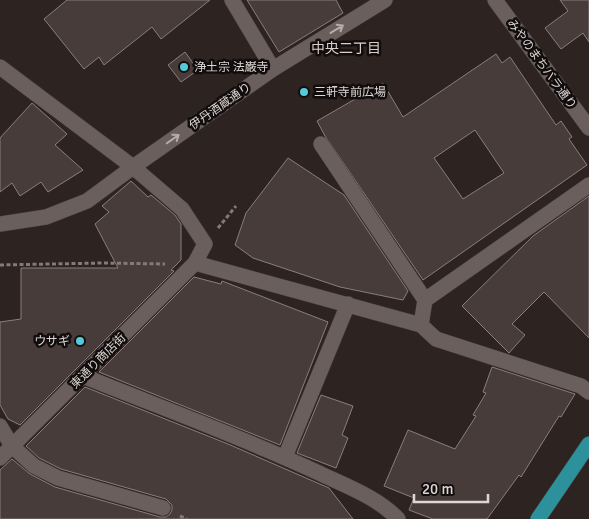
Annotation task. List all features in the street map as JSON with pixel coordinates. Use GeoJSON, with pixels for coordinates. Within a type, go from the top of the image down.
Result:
{"type":"FeatureCollection","features":[{"type":"Feature","properties":{"kind":"main road"},"geometry":{"type":"LineString","coordinates":[[538,519],[589,444]]}},
{"type":"Feature","properties":{"kind":"street"},"geometry":{"type":"LineString","coordinates":[[232,0],[273,68]]}},
{"type":"Feature","properties":{"kind":"street","name":"伊丹酒蔵通り"},"geometry":{"type":"LineString","coordinates":[[0,224],[46,217],[86,201],[273,68],[385,0]]}},
{"type":"Feature","properties":{"kind":"street","name":"みやのまちバラ通り"},"geometry":{"type":"LineString","coordinates":[[495,0],[589,128]]}},
{"type":"Feature","properties":{"kind":"street"},"geometry":{"type":"LineString","coordinates":[[0,67],[133,167],[182,209],[205,244],[195,263],[421,325],[436,339],[581,386],[589,392]]}},
{"type":"Feature","properties":{"kind":"street"},"geometry":{"type":"LineString","coordinates":[[321,144],[425,300],[421,325]]}},
{"type":"Feature","properties":{"kind":"street"},"geometry":{"type":"LineString","coordinates":[[425,300],[589,185]]}},
{"type":"Feature","properties":{"kind":"street","name":"東通り商店街"},"geometry":{"type":"LineString","coordinates":[[0,458],[195,263]]}},
{"type":"Feature","properties":{"kind":"street"},"geometry":{"type":"LineString","coordinates":[[285,457],[348,304]]}},
{"type":"Feature","properties":{"kind":"street"},"geometry":{"type":"LineString","coordinates":[[83,376],[285,457],[363,493],[398,519]]}},
{"type":"Feature","properties":{"kind":"street"},"geometry":{"type":"LineString","coordinates":[[0,426],[12,446],[34,466],[58,478],[163,508]]}},
{"type":"Feature","properties":{"kind":"path"},"geometry":{"type":"LineString","coordinates":[[214,234],[236,206]]}},
{"type":"Feature","properties":{"kind":"path"},"geometry":{"type":"LineString","coordinates":[[0,265],[195,263]]}},
{"type":"Feature","properties":{"kind":"building"},"geometry":{"type":"Polygon","coordinates":[[[67,0],[210,0],[161,39],[152,27],[104,65],[99,57],[84,69],[44,19],[67,0]]]}},
{"type":"Feature","properties":{"kind":"building"},"geometry":{"type":"Polygon","coordinates":[[[247,0],[336,0],[343,13],[279,52],[247,0]]]}},
{"type":"Feature","properties":{"kind":"building"},"geometry":{"type":"Polygon","coordinates":[[[560,0],[589,0],[589,42],[583,33],[561,49],[545,28],[568,11],[560,0]]]}},
{"type":"Feature","properties":{"kind":"building"},"geometry":{"type":"Polygon","coordinates":[[[185,52],[198,70],[181,82],[168,65],[185,52]]]}},
{"type":"Feature","properties":{"kind":"building"},"geometry":{"type":"Polygon","coordinates":[[[496,54],[502,63],[510,57],[556,125],[561,121],[572,137],[569,139],[587,165],[423,280],[325,136],[317,121],[383,83],[403,117],[496,54]],[[475,130],[434,158],[463,199],[504,173],[475,130]]]}},
{"type":"Feature","properties":{"kind":"building"},"geometry":{"type":"Polygon","coordinates":[[[32,103],[67,134],[55,145],[83,170],[48,192],[41,182],[20,196],[12,183],[0,192],[0,138],[32,103]]]}},
{"type":"Feature","properties":{"kind":"building"},"geometry":{"type":"Polygon","coordinates":[[[288,158],[344,195],[408,291],[403,300],[340,287],[253,258],[235,245],[246,213],[288,158]]]}},
{"type":"Feature","properties":{"kind":"building"},"geometry":{"type":"Polygon","coordinates":[[[131,181],[148,197],[151,195],[175,215],[181,224],[181,260],[171,270],[174,271],[20,425],[8,419],[0,405],[0,322],[21,319],[21,268],[118,268],[95,224],[109,212],[102,206],[131,181]]]}},
{"type":"Feature","properties":{"kind":"building"},"geometry":{"type":"Polygon","coordinates":[[[589,196],[589,338],[544,292],[512,324],[525,335],[509,353],[462,306],[533,236],[589,196]]]}},
{"type":"Feature","properties":{"kind":"building"},"geometry":{"type":"Polygon","coordinates":[[[194,277],[221,284],[222,281],[328,322],[280,445],[99,372],[194,277]]]}},
{"type":"Feature","properties":{"kind":"building"},"geometry":{"type":"Polygon","coordinates":[[[492,367],[575,394],[521,477],[519,475],[487,519],[433,519],[409,510],[414,498],[384,486],[408,430],[455,449],[476,416],[473,415],[486,393],[483,392],[492,367]]]}},
{"type":"Feature","properties":{"kind":"building"},"geometry":{"type":"Polygon","coordinates":[[[85,387],[228,444],[329,488],[353,519],[0,519],[0,470],[12,459],[30,474],[55,487],[160,517],[166,517],[170,514],[172,505],[166,499],[61,469],[39,458],[26,446],[85,387]]]}},
{"type":"Feature","properties":{"kind":"building"},"geometry":{"type":"Polygon","coordinates":[[[321,395],[353,406],[342,435],[348,438],[336,468],[297,453],[321,395]]]}},
{"type":"Feature","properties":{"kind":"place","name":"浄土宗 法巌寺"},"geometry":{"type":"Point","coordinates":[184,67]}},
{"type":"Feature","properties":{"kind":"place","name":"三軒寺前広場"},"geometry":{"type":"Point","coordinates":[304,92]}},
{"type":"Feature","properties":{"kind":"place","name":"ウサギ"},"geometry":{"type":"Point","coordinates":[80,341]}},
{"type":"Feature","properties":{"kind":"district","name":"中央二丁目"},"geometry":{"type":"Point","coordinates":[346,48]}}]}
